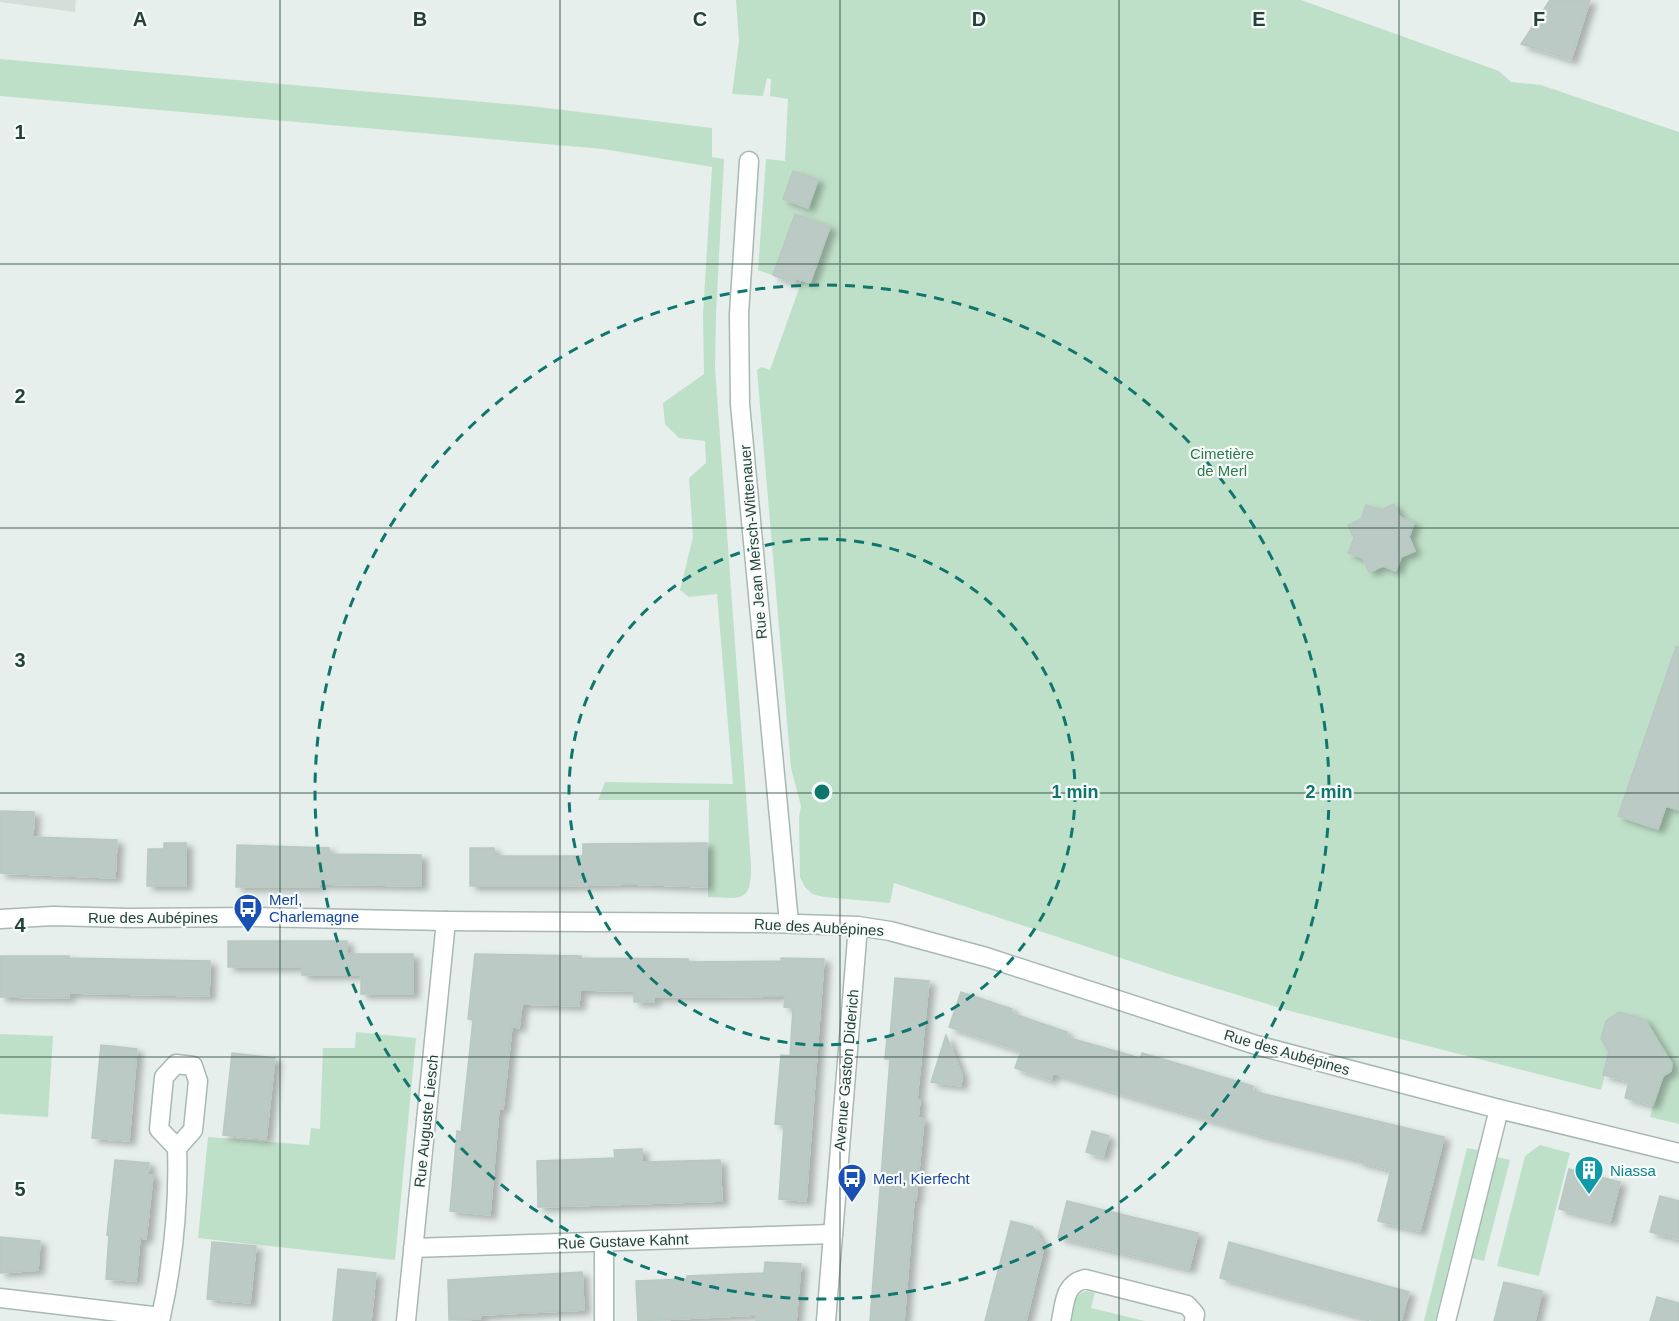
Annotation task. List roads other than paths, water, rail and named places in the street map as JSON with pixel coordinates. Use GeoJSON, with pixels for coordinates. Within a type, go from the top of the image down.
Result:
{"type":"FeatureCollection","features":[{"type":"Feature","properties":{"kind":"street","name":"Rue Jean Mersch-Wittenauer"},"geometry":{"type":"LineString","coordinates":[[749,160],[739,314],[740,404],[789,923]]}},
{"type":"Feature","properties":{"kind":"street","name":"Rue des Aubépines"},"geometry":{"type":"LineString","coordinates":[[0,918],[255,917],[446,921],[789,923],[858,926],[890,931],[966,951],[1256,1044],[1499,1109],[1679,1153]]}},
{"type":"Feature","properties":{"kind":"street","name":"Rue Auguste Liesch"},"geometry":{"type":"LineString","coordinates":[[406,1321],[446,921]]}},
{"type":"Feature","properties":{"kind":"street","name":"Avenue Gaston Diderich"},"geometry":{"type":"LineString","coordinates":[[826,1321],[858,926]]}},
{"type":"Feature","properties":{"kind":"street"},"geometry":{"type":"LineString","coordinates":[[1446,1321],[1499,1109]]}},
{"type":"Feature","properties":{"kind":"street"},"geometry":{"type":"LineString","coordinates":[[0,1298],[160,1319],[168,1288],[174,1240],[178,1191],[177,1148]]}},
{"type":"Feature","properties":{"kind":"street","name":"Rue Gustave Kahnt"},"geometry":{"type":"LineString","coordinates":[[413,1248],[833,1234]]}},
{"type":"Feature","properties":{"kind":"street"},"geometry":{"type":"LineString","coordinates":[[604,1242],[604,1321]]}},
{"type":"Feature","properties":{"kind":"street"},"geometry":{"type":"LineString","coordinates":[[1060,1321],[1068,1289],[1075,1281],[1085,1279],[1187,1305],[1195,1314],[1194,1321]]}},
{"type":"Feature","properties":{"kind":"place","name":"Merl, Charlemagne"},"geometry":{"type":"Point","coordinates":[248,934]}},
{"type":"Feature","properties":{"kind":"place","name":"Niassa"},"geometry":{"type":"Point","coordinates":[1589,1196]}},
{"type":"Feature","properties":{"kind":"place","name":"Merl, Kierfecht"},"geometry":{"type":"Point","coordinates":[852,1204]}},
{"type":"Feature","properties":{"kind":"park label","name":"Cimetière de Merl"},"geometry":{"type":"Point","coordinates":[1222,462]}}]}
